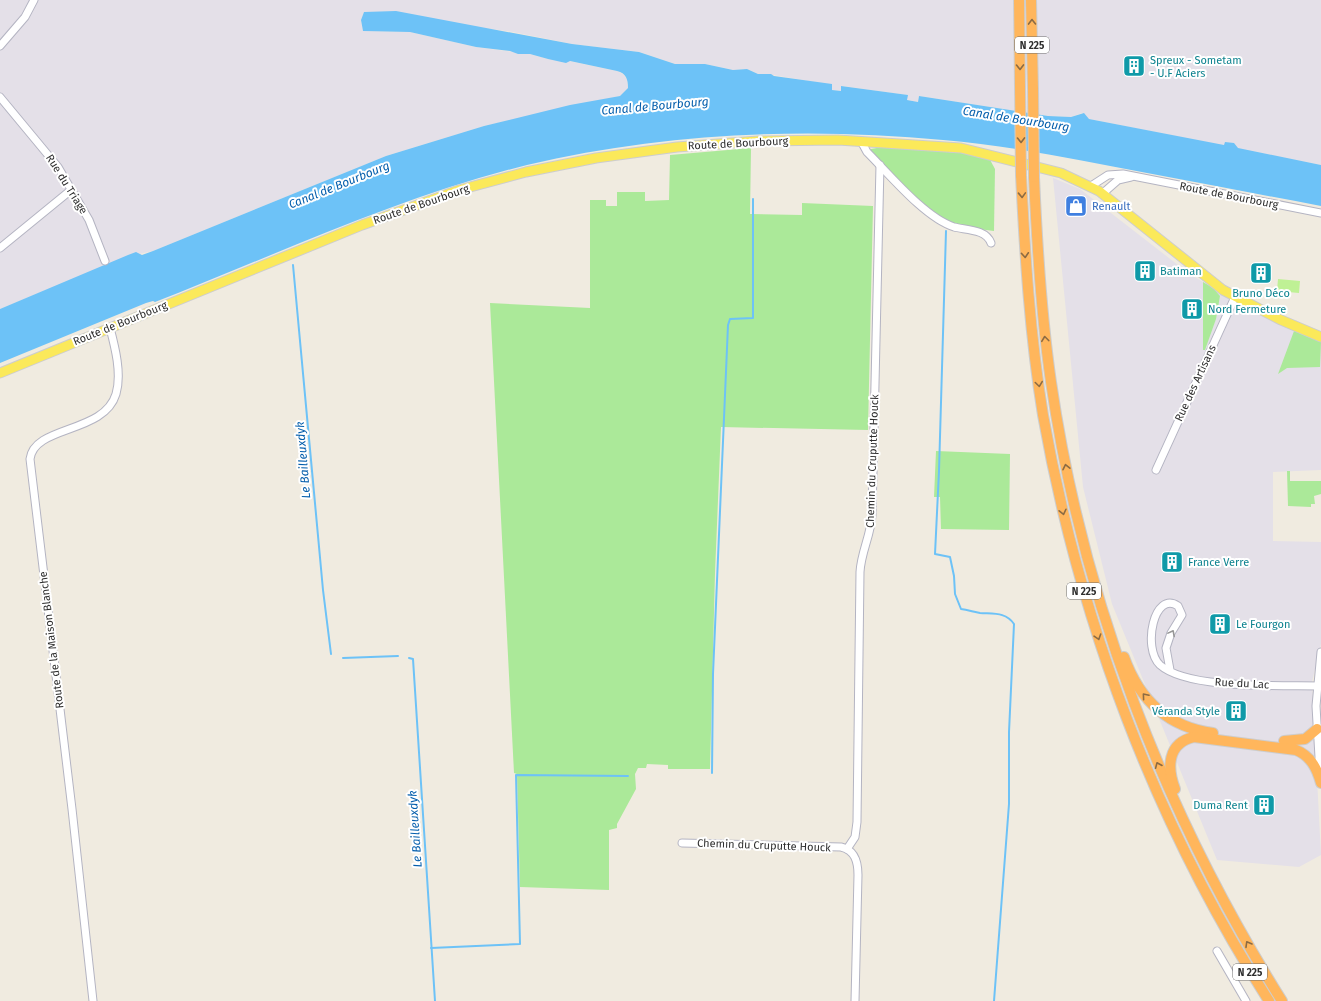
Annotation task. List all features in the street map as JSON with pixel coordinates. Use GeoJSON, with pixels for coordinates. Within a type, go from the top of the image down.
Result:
{"type":"FeatureCollection","features":[{"type":"Feature","properties":{"kind":"highway","name":"N 225"},"geometry":{"type":"LineString","coordinates":[[1019,0],[1021,175],[1029,304],[1041,402],[1057,482],[1082,584],[1112,679],[1142,756],[1191,864],[1233,942],[1268,1001]]}},
{"type":"Feature","properties":{"kind":"highway","name":"N 225"},"geometry":{"type":"LineString","coordinates":[[1031,0],[1034,177],[1039,277],[1051,381],[1065,464],[1092,573],[1120,666],[1150,746],[1181,816],[1222,897],[1282,1001]]}},
{"type":"Feature","properties":{"kind":"highway"},"geometry":{"type":"LineString","coordinates":[[1092,573],[1107,607],[1131,674],[1139,689],[1156,708],[1176,721],[1199,730],[1284,741],[1304,746],[1320,763]]}},
{"type":"Feature","properties":{"kind":"highway"},"geometry":{"type":"LineString","coordinates":[[1284,741],[1305,739],[1317,729]]}},
{"type":"Feature","properties":{"kind":"highway"},"geometry":{"type":"LineString","coordinates":[[1222,897],[1172,780],[1170,762],[1176,747],[1186,739],[1196,737],[1296,750],[1303,753],[1312,762],[1321,783]]}},
{"type":"Feature","properties":{"kind":"highway"},"geometry":{"type":"LineString","coordinates":[[1233,942],[1248,979],[1261,1001]]}},
{"type":"Feature","properties":{"kind":"main road","name":"Route de Bourbourg"},"geometry":{"type":"LineString","coordinates":[[0,373],[402,209],[468,188],[526,172],[608,156],[688,146],[780,140],[864,141],[972,150],[1054,171],[1091,186],[1200,273],[1235,297],[1252,306]]}},
{"type":"Feature","properties":{"kind":"main road"},"geometry":{"type":"LineString","coordinates":[[1252,306],[1321,332]]}},
{"type":"Feature","properties":{"kind":"main road"},"geometry":{"type":"LineString","coordinates":[[1252,306],[1321,337]]}},
{"type":"Feature","properties":{"kind":"street"},"geometry":{"type":"LineString","coordinates":[[0,46],[25,17],[34,0]]}},
{"type":"Feature","properties":{"kind":"street","name":"Rue du Triage"},"geometry":{"type":"LineString","coordinates":[[0,97],[52,158],[89,220],[105,261]]}},
{"type":"Feature","properties":{"kind":"street"},"geometry":{"type":"LineString","coordinates":[[864,141],[865,150],[936,218],[952,226],[983,234],[991,243]]}},
{"type":"Feature","properties":{"kind":"street","name":"Chemin du Cruputte Houck"},"geometry":{"type":"LineString","coordinates":[[847,849],[855,837],[858,822],[860,566],[871,530],[872,515],[880,165]]}},
{"type":"Feature","properties":{"kind":"street","name":"Route de Bourbourg"},"geometry":{"type":"LineString","coordinates":[[1091,186],[1102,178],[1112,174],[1123,174],[1321,212]]}},
{"type":"Feature","properties":{"kind":"street","name":"Route de Bourbourg"},"geometry":{"type":"LineString","coordinates":[[1102,194],[1121,179],[1136,177]]}},
{"type":"Feature","properties":{"kind":"street"},"geometry":{"type":"LineString","coordinates":[[0,248],[71,190]]}},
{"type":"Feature","properties":{"kind":"street","name":"Rue des Artisans"},"geometry":{"type":"LineString","coordinates":[[1156,470],[1235,297]]}},
{"type":"Feature","properties":{"kind":"street","name":"Route de la Maison Blanche"},"geometry":{"type":"LineString","coordinates":[[93,1001],[78,860],[30,459],[33,449],[41,442],[96,418],[108,409],[113,402],[117,388],[117,370],[110,328]]}},
{"type":"Feature","properties":{"kind":"street","name":"Rue du Lac"},"geometry":{"type":"LineString","coordinates":[[1170,670],[1166,648],[1171,633],[1182,615],[1178,606],[1165,603],[1159,608],[1150,639],[1151,651],[1163,667],[1170,670],[1188,677],[1217,683],[1319,689]]}},
{"type":"Feature","properties":{"kind":"street"},"geometry":{"type":"LineString","coordinates":[[1321,652],[1317,729],[1321,783]]}},
{"type":"Feature","properties":{"kind":"street","name":"Chemin du Cruputte Houck"},"geometry":{"type":"LineString","coordinates":[[682,843],[847,849],[854,854],[858,870],[855,1001]]}},
{"type":"Feature","properties":{"kind":"street"},"geometry":{"type":"LineString","coordinates":[[1217,951],[1246,1001]]}},
{"type":"Feature","properties":{"kind":"shaded area"},"geometry":{"type":"Polygon","coordinates":[[[0,0],[1321,0],[1321,165],[1089,119],[1082,113],[1071,117],[1048,116],[919,96],[918,102],[907,100],[907,95],[842,86],[841,91],[832,90],[832,85],[773,75],[758,74],[747,69],[733,70],[705,64],[675,64],[639,52],[572,44],[513,32],[364,12],[361,20],[363,31],[410,32],[476,47],[530,54],[548,59],[569,61],[617,71],[623,74],[627,79],[628,88],[620,96],[484,126],[386,156],[153,251],[129,256],[0,309],[0,0]]]}},
{"type":"Feature","properties":{"kind":"shaded area"},"geometry":{"type":"Polygon","coordinates":[[[1053,178],[1080,189],[1187,272],[1241,306],[1321,340],[1321,470],[1273,472],[1273,541],[1321,542],[1321,644],[1312,682],[1321,855],[1299,867],[1217,860],[1112,604],[1083,487],[1053,178]]]}},
{"type":"Feature","properties":{"kind":"green space"},"geometry":{"type":"Polygon","coordinates":[[[883,147],[961,153],[989,158],[995,169],[994,231],[963,227],[938,218],[870,153],[871,149],[883,147]]]}},
{"type":"Feature","properties":{"kind":"green space"},"geometry":{"type":"Polygon","coordinates":[[[751,148],[750,214],[802,215],[802,203],[873,206],[868,430],[721,427],[715,573],[710,769],[668,769],[668,765],[647,764],[646,768],[638,768],[635,774],[636,789],[617,824],[617,828],[609,830],[609,890],[520,887],[517,774],[514,773],[490,303],[590,308],[590,200],[606,200],[606,206],[617,206],[617,192],[645,192],[645,201],[669,200],[670,155],[751,148]]]}},
{"type":"Feature","properties":{"kind":"green space"},"geometry":{"type":"Polygon","coordinates":[[[1278,279],[1300,281],[1299,293],[1277,291],[1278,279]]]}},
{"type":"Feature","properties":{"kind":"green space"},"geometry":{"type":"Polygon","coordinates":[[[1203,282],[1213,288],[1220,296],[1216,319],[1205,350],[1203,350],[1203,282]]]}},
{"type":"Feature","properties":{"kind":"green space"},"geometry":{"type":"Polygon","coordinates":[[[1294,331],[1321,342],[1320,367],[1287,368],[1278,374],[1294,331]]]}},
{"type":"Feature","properties":{"kind":"green space"},"geometry":{"type":"Polygon","coordinates":[[[936,451],[1010,454],[1009,530],[941,529],[940,497],[934,497],[936,451]]]}},
{"type":"Feature","properties":{"kind":"green space"},"geometry":{"type":"Polygon","coordinates":[[[1287,471],[1290,471],[1290,481],[1321,481],[1321,494],[1314,496],[1315,504],[1311,504],[1311,507],[1288,506],[1287,471]]]}},
{"type":"Feature","properties":{"kind":"water","name":"Canal de Bourbourg"},"geometry":{"type":"Polygon","coordinates":[[[396,11],[572,44],[639,52],[675,64],[705,64],[733,70],[747,69],[758,74],[771,74],[774,76],[832,84],[832,90],[841,91],[841,86],[908,95],[907,100],[918,102],[919,96],[1048,116],[1071,117],[1084,113],[1089,119],[1224,145],[1225,142],[1234,143],[1238,148],[1321,165],[1321,206],[1045,154],[943,140],[891,136],[786,134],[682,140],[630,146],[578,154],[527,165],[438,191],[350,223],[155,302],[153,301],[146,303],[0,363],[0,309],[128,255],[136,252],[142,255],[153,251],[386,156],[484,126],[570,105],[620,96],[628,88],[626,77],[623,73],[617,71],[570,61],[566,63],[530,54],[518,54],[510,51],[476,47],[410,32],[363,31],[361,20],[364,12],[396,11]]]}},
{"type":"Feature","properties":{"kind":"waterway"},"geometry":{"type":"LineString","coordinates":[[712,773],[713,674],[728,325],[730,319],[753,318],[753,199]]}},
{"type":"Feature","properties":{"kind":"waterway"},"geometry":{"type":"LineString","coordinates":[[946,231],[935,554],[950,557],[954,576],[955,594],[961,609],[1007,617],[1014,624],[1009,732],[1009,804],[994,1001]]}},
{"type":"Feature","properties":{"kind":"waterway","name":"Le Bailleuxdyk"},"geometry":{"type":"LineString","coordinates":[[293,265],[323,590],[331,654]]}},
{"type":"Feature","properties":{"kind":"waterway","name":"Le Bailleuxdyk"},"geometry":{"type":"LineString","coordinates":[[343,658],[398,656]]}},
{"type":"Feature","properties":{"kind":"waterway","name":"Le Bailleuxdyk"},"geometry":{"type":"LineString","coordinates":[[409,658],[413,659],[435,1001]]}},
{"type":"Feature","properties":{"kind":"waterway"},"geometry":{"type":"LineString","coordinates":[[431,948],[520,944],[516,775],[628,776]]}},
{"type":"Feature","properties":{"kind":"place","name":"Spreux - Sometam - U.F Aciers"},"geometry":{"type":"Point","coordinates":[1134,66]}},
{"type":"Feature","properties":{"kind":"place","name":"Renault"},"geometry":{"type":"Point","coordinates":[1076,206]}},
{"type":"Feature","properties":{"kind":"place","name":"Batiman"},"geometry":{"type":"Point","coordinates":[1145,271]}},
{"type":"Feature","properties":{"kind":"place","name":"Bruno Déco"},"geometry":{"type":"Point","coordinates":[1261,273]}},
{"type":"Feature","properties":{"kind":"place","name":"Nord Fermeture"},"geometry":{"type":"Point","coordinates":[1192,309]}},
{"type":"Feature","properties":{"kind":"place","name":"France Verre"},"geometry":{"type":"Point","coordinates":[1172,562]}},
{"type":"Feature","properties":{"kind":"place","name":"Le Fourgon"},"geometry":{"type":"Point","coordinates":[1220,624]}},
{"type":"Feature","properties":{"kind":"place","name":"Véranda Style"},"geometry":{"type":"Point","coordinates":[1236,711]}},
{"type":"Feature","properties":{"kind":"place","name":"Duma Rent"},"geometry":{"type":"Point","coordinates":[1264,805]}}]}
